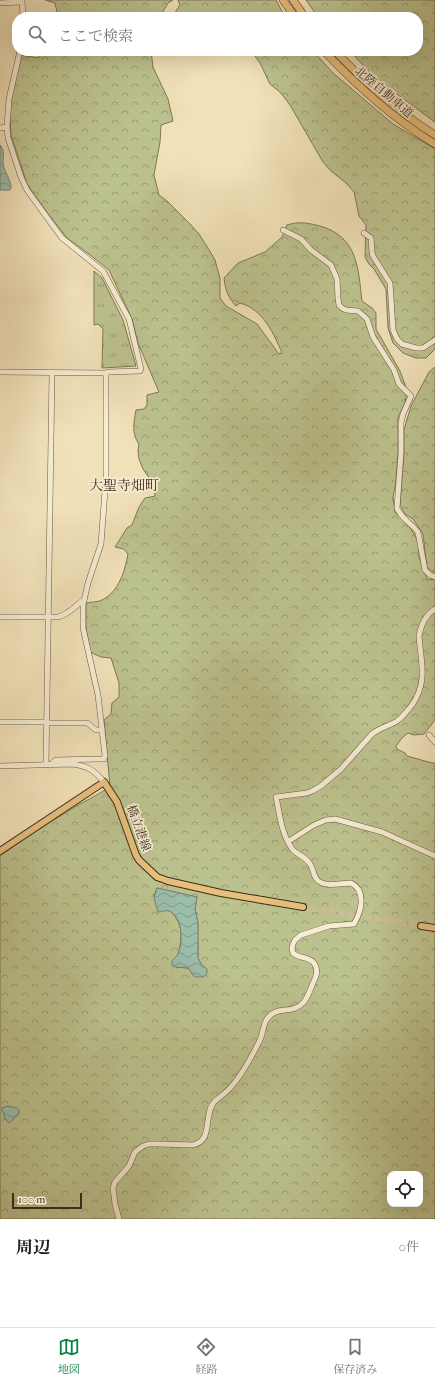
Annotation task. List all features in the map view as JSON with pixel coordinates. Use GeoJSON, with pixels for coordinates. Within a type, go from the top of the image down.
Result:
{"type":"FeatureCollection","features":[{"type":"Feature","properties":{"kind":"highway"},"geometry":{"type":"LineString","coordinates":[[283,0],[291,12]]}},
{"type":"Feature","properties":{"kind":"highway"},"geometry":{"type":"LineString","coordinates":[[292,0],[301,12]]}},
{"type":"Feature","properties":{"kind":"highway","name":"北陸自動車道"},"geometry":{"type":"LineString","coordinates":[[329,56],[352,80],[387,110],[435,144]]}},
{"type":"Feature","properties":{"kind":"highway","name":"北陸自動車道"},"geometry":{"type":"LineString","coordinates":[[340,56],[388,101],[435,135]]}},
{"type":"Feature","properties":{"kind":"main road"},"geometry":{"type":"LineString","coordinates":[[0,851],[104,782]]}},
{"type":"Feature","properties":{"kind":"main road","name":"橋立港線"},"geometry":{"type":"LineString","coordinates":[[104,782],[117,802],[136,855],[139,860],[157,876],[168,881],[221,893],[303,907]]}},
{"type":"Feature","properties":{"kind":"main road"},"geometry":{"type":"LineString","coordinates":[[421,926],[435,928]]}},
{"type":"Feature","properties":{"kind":"street"},"geometry":{"type":"LineString","coordinates":[[0,3],[19,1],[22,12]]}},
{"type":"Feature","properties":{"kind":"street"},"geometry":{"type":"LineString","coordinates":[[0,372],[52,374],[106,373],[140,371],[141,369],[129,319],[103,271],[62,238],[27,190],[21,177],[8,138],[7,127],[9,99],[19,56]]}},
{"type":"Feature","properties":{"kind":"street"},"geometry":{"type":"LineString","coordinates":[[0,128],[7,127]]}},
{"type":"Feature","properties":{"kind":"street"},"geometry":{"type":"LineString","coordinates":[[283,230],[301,239],[311,250],[331,265],[337,279],[338,298],[342,308],[346,310],[358,311],[366,319],[373,338],[394,370],[399,384],[411,396],[403,414],[401,423],[401,453],[397,508],[400,514],[415,527],[418,532],[425,570],[430,575],[435,577]]}},
{"type":"Feature","properties":{"kind":"street"},"geometry":{"type":"LineString","coordinates":[[364,233],[371,238],[373,256],[390,283],[393,330],[397,339],[402,344],[416,348],[423,348],[435,340]]}},
{"type":"Feature","properties":{"kind":"street"},"geometry":{"type":"LineString","coordinates":[[48,765],[56,760],[104,758],[106,753],[97,688],[84,628],[83,605],[88,583],[102,544],[106,477],[106,373]]}},
{"type":"Feature","properties":{"kind":"street"},"geometry":{"type":"LineString","coordinates":[[48,765],[48,618],[52,374]]}},
{"type":"Feature","properties":{"kind":"street"},"geometry":{"type":"LineString","coordinates":[[0,617],[48,618],[66,615],[84,600]]}},
{"type":"Feature","properties":{"kind":"street"},"geometry":{"type":"LineString","coordinates":[[118,1219],[112,1188],[115,1182],[129,1166],[135,1152],[143,1146],[149,1144],[192,1145],[200,1142],[206,1134],[212,1104],[229,1090],[243,1071],[263,1036],[265,1021],[276,1011],[292,1010],[305,1001],[317,976],[317,970],[313,962],[309,959],[299,957],[293,953],[292,949],[295,940],[301,935],[329,926],[354,924],[357,919],[361,900],[360,893],[354,885],[347,883],[328,884],[318,882],[311,865],[294,850],[280,823],[276,796],[307,793],[321,786],[341,769],[372,734],[380,728],[393,723],[408,710],[418,696],[422,685],[420,632],[426,616],[435,608]]}},
{"type":"Feature","properties":{"kind":"street"},"geometry":{"type":"LineString","coordinates":[[0,722],[87,723],[96,730],[102,730]]}},
{"type":"Feature","properties":{"kind":"street"},"geometry":{"type":"LineString","coordinates":[[429,735],[435,742]]}},
{"type":"Feature","properties":{"kind":"street"},"geometry":{"type":"LineString","coordinates":[[0,766],[84,766],[94,771],[104,782]]}},
{"type":"Feature","properties":{"kind":"street"},"geometry":{"type":"LineString","coordinates":[[289,841],[314,825],[326,820],[335,820],[382,832],[435,856]]}},
{"type":"Feature","properties":{"kind":"green space"},"geometry":{"type":"Polygon","coordinates":[[[45,0],[173,0],[168,3],[163,12],[57,12],[55,3],[45,0]]]}},
{"type":"Feature","properties":{"kind":"green space"},"geometry":{"type":"Polygon","coordinates":[[[178,0],[276,0],[282,12],[175,12],[180,5],[178,0]]]}},
{"type":"Feature","properties":{"kind":"green space"},"geometry":{"type":"Polygon","coordinates":[[[306,0],[435,0],[435,122],[376,79],[355,56],[423,56],[423,12],[314,12],[306,0]]]}},
{"type":"Feature","properties":{"kind":"green space"},"geometry":{"type":"Polygon","coordinates":[[[21,56],[38,58],[39,56],[152,56],[153,67],[168,99],[173,121],[161,125],[160,142],[154,175],[159,195],[167,201],[199,234],[211,253],[215,260],[220,278],[220,298],[226,306],[257,324],[279,354],[282,353],[271,330],[261,316],[248,306],[240,303],[236,306],[233,303],[227,293],[224,278],[238,263],[265,252],[282,237],[287,225],[307,223],[333,231],[349,246],[354,255],[362,301],[376,313],[376,329],[400,371],[407,390],[405,403],[398,417],[398,451],[396,481],[393,497],[395,512],[410,527],[419,543],[419,557],[427,579],[435,580],[435,720],[424,734],[414,735],[408,733],[396,746],[397,749],[405,753],[407,756],[435,763],[435,1219],[0,1219],[0,856],[54,819],[110,786],[104,720],[111,714],[112,703],[119,697],[119,683],[111,658],[101,657],[90,652],[86,629],[86,603],[102,600],[113,592],[117,586],[123,573],[128,554],[124,549],[115,547],[127,528],[132,525],[139,507],[145,498],[155,496],[154,485],[143,469],[139,459],[139,444],[136,440],[134,432],[134,419],[136,410],[144,409],[147,405],[147,395],[159,392],[138,343],[132,319],[109,270],[67,238],[27,184],[11,135],[10,119],[11,90],[21,56]],[[157,888],[154,896],[158,910],[170,911],[175,916],[179,924],[181,936],[176,967],[188,968],[193,975],[207,970],[198,958],[198,923],[195,909],[197,897],[157,888]],[[19,1114],[4,1116],[8,1122],[19,1114]]]}},
{"type":"Feature","properties":{"kind":"green space"},"geometry":{"type":"Polygon","coordinates":[[[255,56],[318,56],[333,73],[393,124],[435,149],[435,349],[426,358],[416,358],[403,353],[393,343],[388,328],[386,289],[365,257],[366,225],[359,216],[354,192],[323,162],[290,105],[281,93],[270,84],[255,56]]]}},
{"type":"Feature","properties":{"kind":"green space"},"geometry":{"type":"Polygon","coordinates":[[[94,271],[102,278],[123,320],[136,366],[102,368],[103,329],[98,324],[94,325],[94,271]]]}},
{"type":"Feature","properties":{"kind":"green space"},"geometry":{"type":"Polygon","coordinates":[[[435,367],[435,573],[427,568],[423,534],[413,519],[405,514],[400,505],[404,453],[404,430],[411,406],[429,372],[435,367]]]}},
{"type":"Feature","properties":{"kind":"water"},"geometry":{"type":"Polygon","coordinates":[[[0,145],[3,151],[3,163],[11,185],[10,190],[0,190],[0,145]]]}},
{"type":"Feature","properties":{"kind":"water"},"geometry":{"type":"Polygon","coordinates":[[[157,888],[197,897],[195,909],[198,923],[198,958],[201,964],[207,969],[205,976],[195,977],[188,968],[176,967],[172,965],[172,961],[178,955],[180,949],[180,925],[175,915],[171,912],[158,912],[154,898],[157,888]]]}},
{"type":"Feature","properties":{"kind":"water"},"geometry":{"type":"Polygon","coordinates":[[[8,1106],[19,1110],[19,1114],[9,1123],[6,1120],[2,1110],[2,1108],[8,1106]]]}},
{"type":"Feature","properties":{"kind":"tunnel"},"geometry":{"type":"LineString","coordinates":[[303,907],[421,926]]}},
{"type":"Feature","properties":{"kind":"district","name":"大聖寺畑町"},"geometry":{"type":"Point","coordinates":[124,485]}}]}
